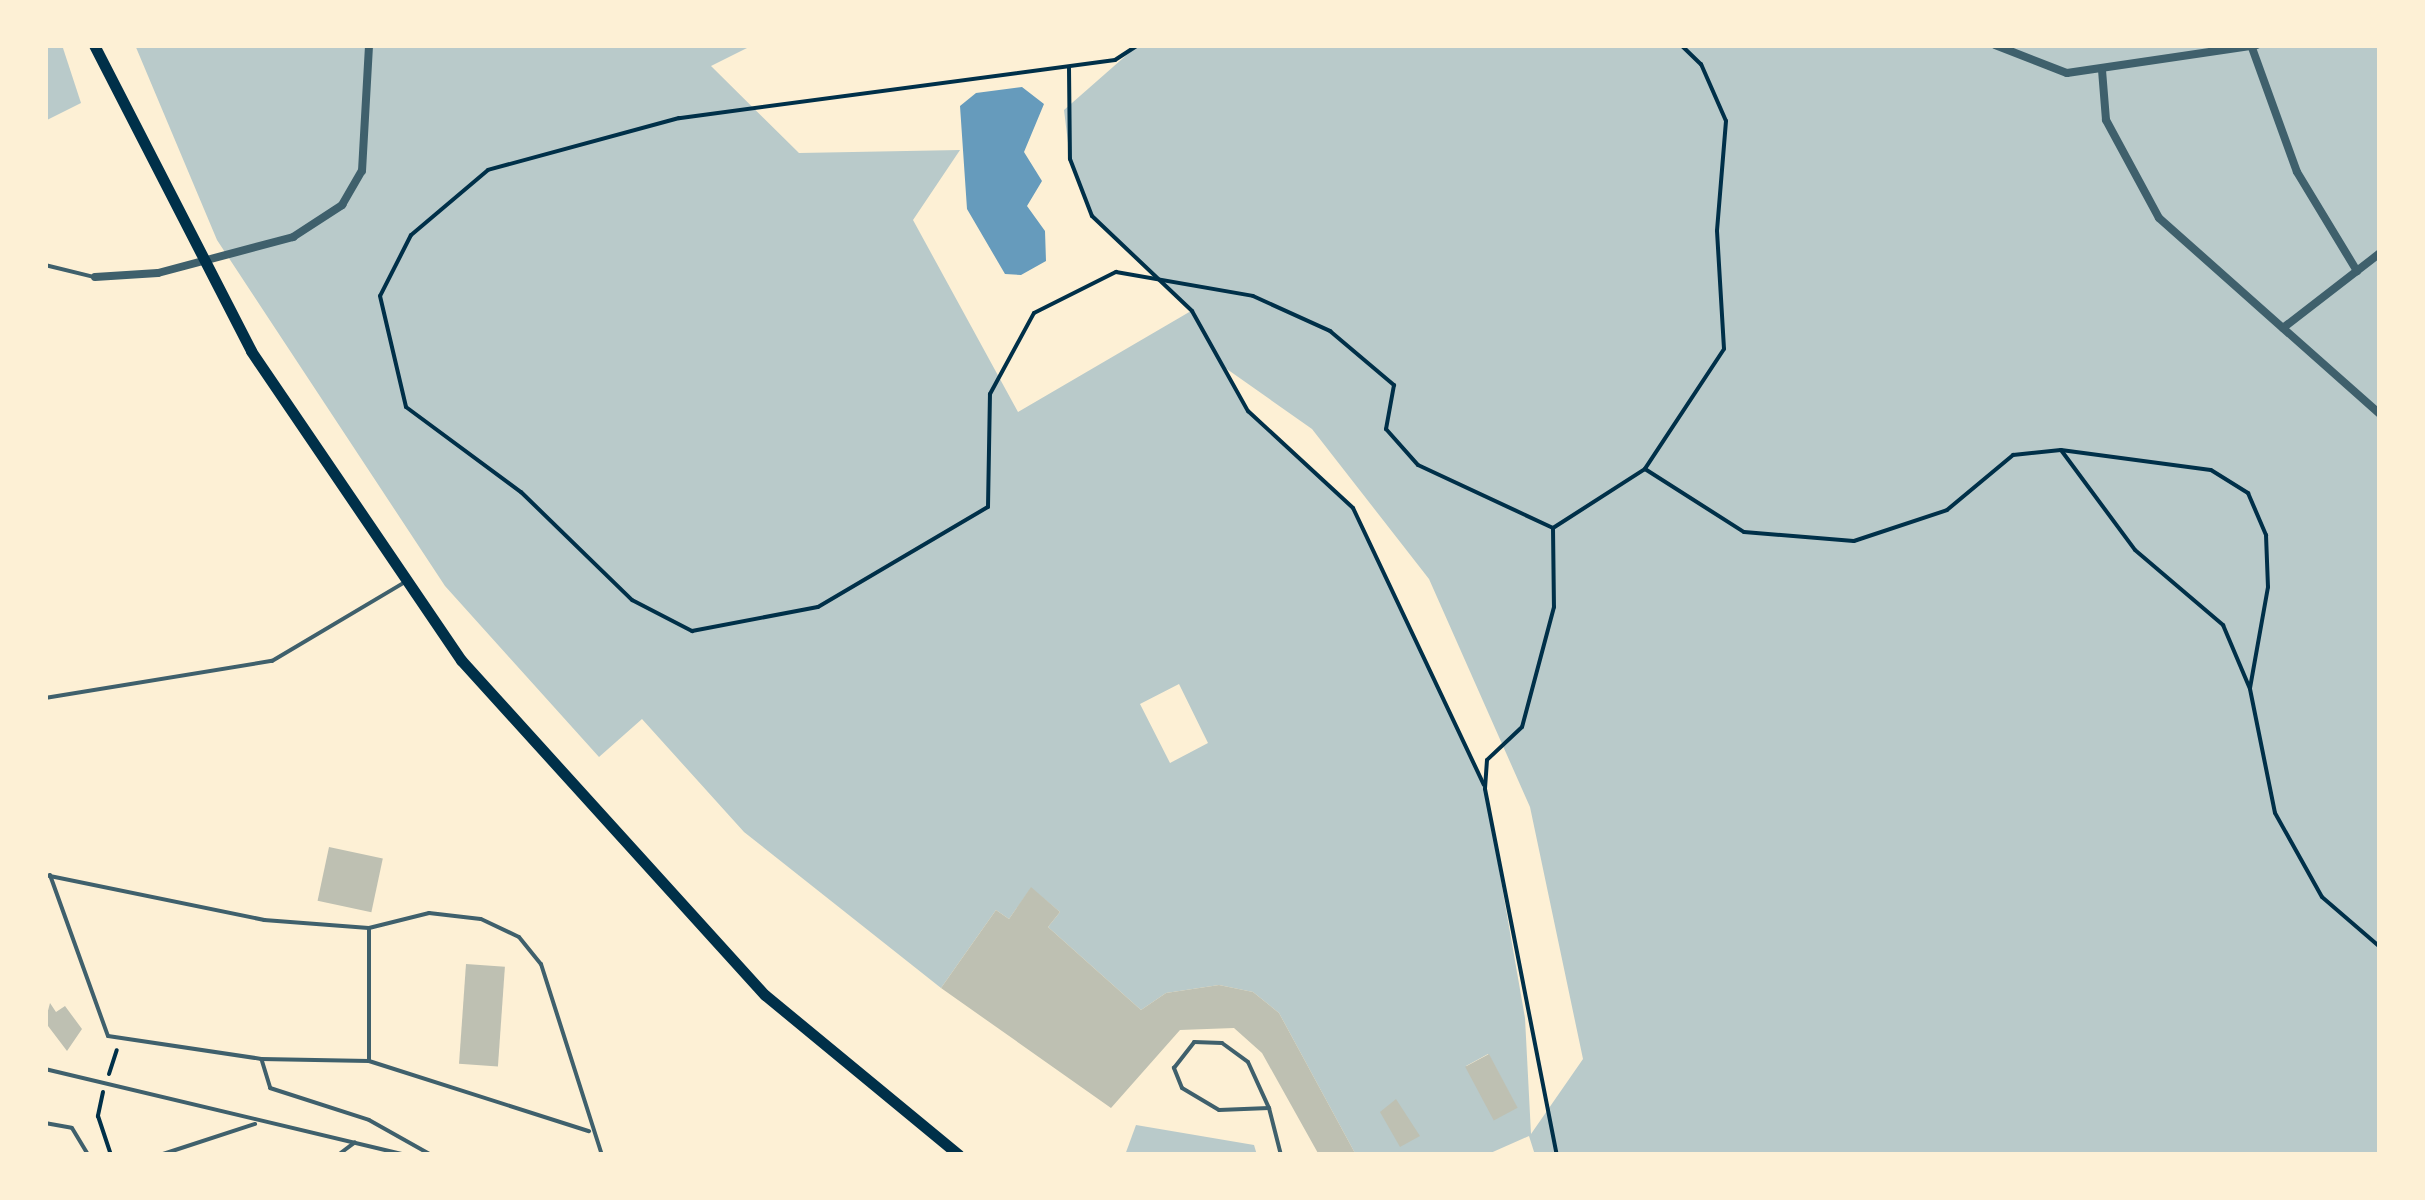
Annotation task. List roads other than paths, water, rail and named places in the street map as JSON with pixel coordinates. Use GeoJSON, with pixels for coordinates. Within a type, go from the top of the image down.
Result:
{"type":"FeatureCollection","features":[{"type":"Feature","properties":{"kind":"main road"},"geometry":{"type":"LineString","coordinates":[[94,45],[252,350],[461,660],[716,945],[958,1155]]}},
{"type":"Feature","properties":{"kind":"street"},"geometry":{"type":"LineString","coordinates":[[95,277],[205,261],[293,237],[342,205],[362,171],[369,45]]}},
{"type":"Feature","properties":{"kind":"street"},"geometry":{"type":"LineString","coordinates":[[1995,45],[2050,70],[2102,70],[2253,45],[2297,172],[2357,271]]}},
{"type":"Feature","properties":{"kind":"street"},"geometry":{"type":"LineString","coordinates":[[2102,70],[2106,120],[2159,218],[2380,414]]}},
{"type":"Feature","properties":{"kind":"street"},"geometry":{"type":"LineString","coordinates":[[2283,328],[2380,253]]}},
{"type":"Feature","properties":{"kind":"lane"},"geometry":{"type":"LineString","coordinates":[[45,266],[95,277]]}},
{"type":"Feature","properties":{"kind":"lane"},"geometry":{"type":"LineString","coordinates":[[45,698],[272,661],[408,581]]}},
{"type":"Feature","properties":{"kind":"lane"},"geometry":{"type":"LineString","coordinates":[[47,875],[264,920],[368,928],[429,913],[481,919],[519,937],[542,964],[589,1131],[602,1155]]}},
{"type":"Feature","properties":{"kind":"lane"},"geometry":{"type":"LineString","coordinates":[[47,875],[92,1011],[120,1040],[261,1059],[369,1061],[589,1131]]}},
{"type":"Feature","properties":{"kind":"lane"},"geometry":{"type":"LineString","coordinates":[[368,928],[369,1061]]}},
{"type":"Feature","properties":{"kind":"lane"},"geometry":{"type":"LineString","coordinates":[[1269,1108],[1218,1110],[1182,1088],[1174,1068],[1194,1042],[1222,1043],[1248,1062],[1269,1108],[1281,1155]]}},
{"type":"Feature","properties":{"kind":"lane"},"geometry":{"type":"LineString","coordinates":[[261,1059],[270,1088],[300,1104],[370,1120],[432,1155]]}},
{"type":"Feature","properties":{"kind":"lane"},"geometry":{"type":"LineString","coordinates":[[45,1069],[104,1087],[406,1155]]}},
{"type":"Feature","properties":{"kind":"lane"},"geometry":{"type":"LineString","coordinates":[[45,1123],[72,1128],[88,1155]]}},
{"type":"Feature","properties":{"kind":"lane"},"geometry":{"type":"LineString","coordinates":[[160,1155],[257,1123]]}},
{"type":"Feature","properties":{"kind":"lane"},"geometry":{"type":"LineString","coordinates":[[338,1155],[355,1142]]}},
{"type":"Feature","properties":{"kind":"water"},"geometry":{"type":"Polygon","coordinates":[[[1022,87],[1044,104],[1024,152],[1042,181],[1027,206],[1045,231],[1046,261],[1021,275],[1005,274],[967,209],[960,106],[976,93],[1022,87]]]}}]}
